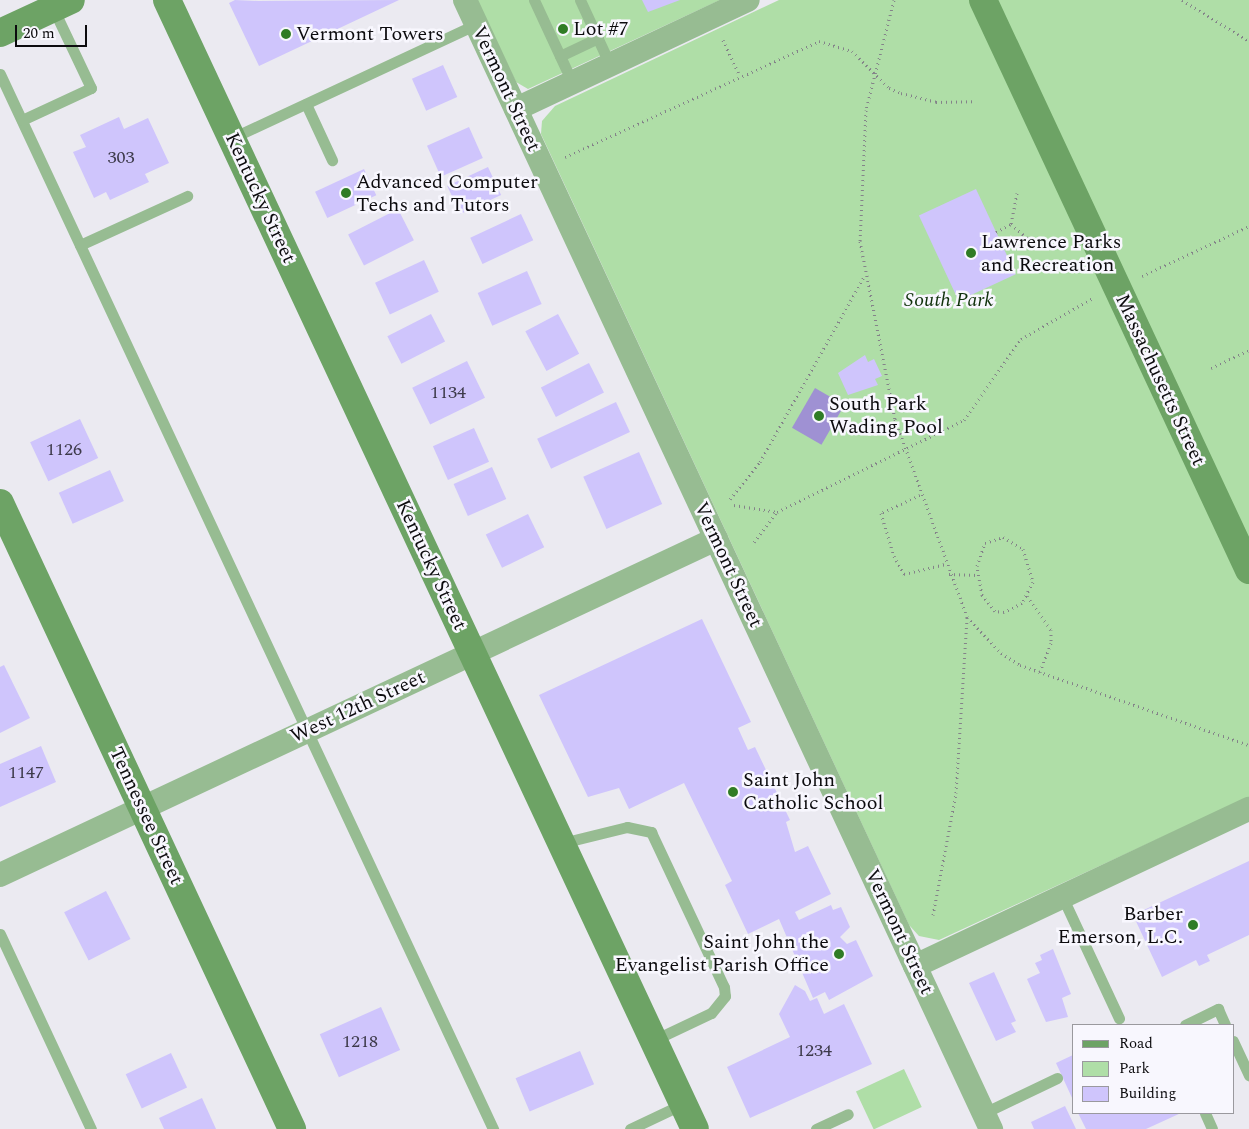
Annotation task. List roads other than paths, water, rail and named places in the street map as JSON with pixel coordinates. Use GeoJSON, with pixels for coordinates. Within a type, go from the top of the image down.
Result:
{"type":"FeatureCollection","features":[{"type":"Feature","properties":{"kind":"main road","name":"Kentucky Street"},"geometry":{"type":"LineString","coordinates":[[167,0],[695,1129]]}},
{"type":"Feature","properties":{"kind":"main road","name":"Massachusetts Street"},"geometry":{"type":"LineString","coordinates":[[983,0],[1249,570]]}},
{"type":"Feature","properties":{"kind":"main road"},"geometry":{"type":"LineString","coordinates":[[0,33],[62,4]]}},
{"type":"Feature","properties":{"kind":"main road","name":"Tennessee Street"},"geometry":{"type":"LineString","coordinates":[[0,503],[292,1129]]}},
{"type":"Feature","properties":{"kind":"street","name":"Vermont Street"},"geometry":{"type":"LineString","coordinates":[[465,0],[987,1121]]}},
{"type":"Feature","properties":{"kind":"street"},"geometry":{"type":"LineString","coordinates":[[516,109],[748,0]]}},
{"type":"Feature","properties":{"kind":"street","name":"West 12th Street"},"geometry":{"type":"LineString","coordinates":[[0,874],[716,539]]}},
{"type":"Feature","properties":{"kind":"street"},"geometry":{"type":"LineString","coordinates":[[915,966],[1249,808]]}},
{"type":"Feature","properties":{"kind":"lane"},"geometry":{"type":"LineString","coordinates":[[534,0],[572,82]]}},
{"type":"Feature","properties":{"kind":"lane"},"geometry":{"type":"LineString","coordinates":[[580,0],[610,65]]}},
{"type":"Feature","properties":{"kind":"lane"},"geometry":{"type":"LineString","coordinates":[[22,120],[91,88],[62,4]]}},
{"type":"Feature","properties":{"kind":"lane"},"geometry":{"type":"LineString","coordinates":[[232,138],[477,24]]}},
{"type":"Feature","properties":{"kind":"lane"},"geometry":{"type":"LineString","coordinates":[[560,56],[598,38]]}},
{"type":"Feature","properties":{"kind":"lane"},"geometry":{"type":"LineString","coordinates":[[0,74],[493,1129]]}},
{"type":"Feature","properties":{"kind":"lane"},"geometry":{"type":"LineString","coordinates":[[306,104],[332,160]]}},
{"type":"Feature","properties":{"kind":"lane"},"geometry":{"type":"LineString","coordinates":[[80,245],[187,196]]}},
{"type":"Feature","properties":{"kind":"lane"},"geometry":{"type":"LineString","coordinates":[[561,843],[640,827],[651,832],[725,996],[711,1013],[654,1040]]}},
{"type":"Feature","properties":{"kind":"lane"},"geometry":{"type":"LineString","coordinates":[[1062,896],[1119,1018]]}},
{"type":"Feature","properties":{"kind":"lane"},"geometry":{"type":"LineString","coordinates":[[0,934],[91,1129]]}},
{"type":"Feature","properties":{"kind":"lane"},"geometry":{"type":"LineString","coordinates":[[1187,1024],[1218,1009],[1226,1024]]}},
{"type":"Feature","properties":{"kind":"lane"},"geometry":{"type":"LineString","coordinates":[[1234,1043],[1249,1075]]}},
{"type":"Feature","properties":{"kind":"lane"},"geometry":{"type":"LineString","coordinates":[[987,1121],[1057,1078]]}},
{"type":"Feature","properties":{"kind":"lane"},"geometry":{"type":"LineString","coordinates":[[630,1129],[683,1104]]}},
{"type":"Feature","properties":{"kind":"lane"},"geometry":{"type":"LineString","coordinates":[[816,1129],[848,1114]]}},
{"type":"Feature","properties":{"kind":"lane"},"geometry":{"type":"LineString","coordinates":[[1205,1114],[1212,1129]]}},
{"type":"Feature","properties":{"kind":"place","name":"Lot #7"},"geometry":{"type":"Point","coordinates":[563,29]}},
{"type":"Feature","properties":{"kind":"place","name":"Vermont Towers"},"geometry":{"type":"Point","coordinates":[286,34]}},
{"type":"Feature","properties":{"kind":"place","name":"Advanced Computer Techs and Tutors"},"geometry":{"type":"Point","coordinates":[346,193]}},
{"type":"Feature","properties":{"kind":"place","name":"Lawrence Parks and Recreation"},"geometry":{"type":"Point","coordinates":[971,253]}},
{"type":"Feature","properties":{"kind":"place","name":"South Park Wading Pool"},"geometry":{"type":"Point","coordinates":[819,416]}},
{"type":"Feature","properties":{"kind":"place","name":"Saint John Catholic School"},"geometry":{"type":"Point","coordinates":[733,792]}},
{"type":"Feature","properties":{"kind":"place","name":"Barber Emerson, L.C."},"geometry":{"type":"Point","coordinates":[1193,925]}},
{"type":"Feature","properties":{"kind":"place","name":"Saint John the Evangelist Parish Office"},"geometry":{"type":"Point","coordinates":[839,954]}},
{"type":"Feature","properties":{"kind":"park label","name":"South Park"},"geometry":{"type":"Point","coordinates":[949,300]}}]}
